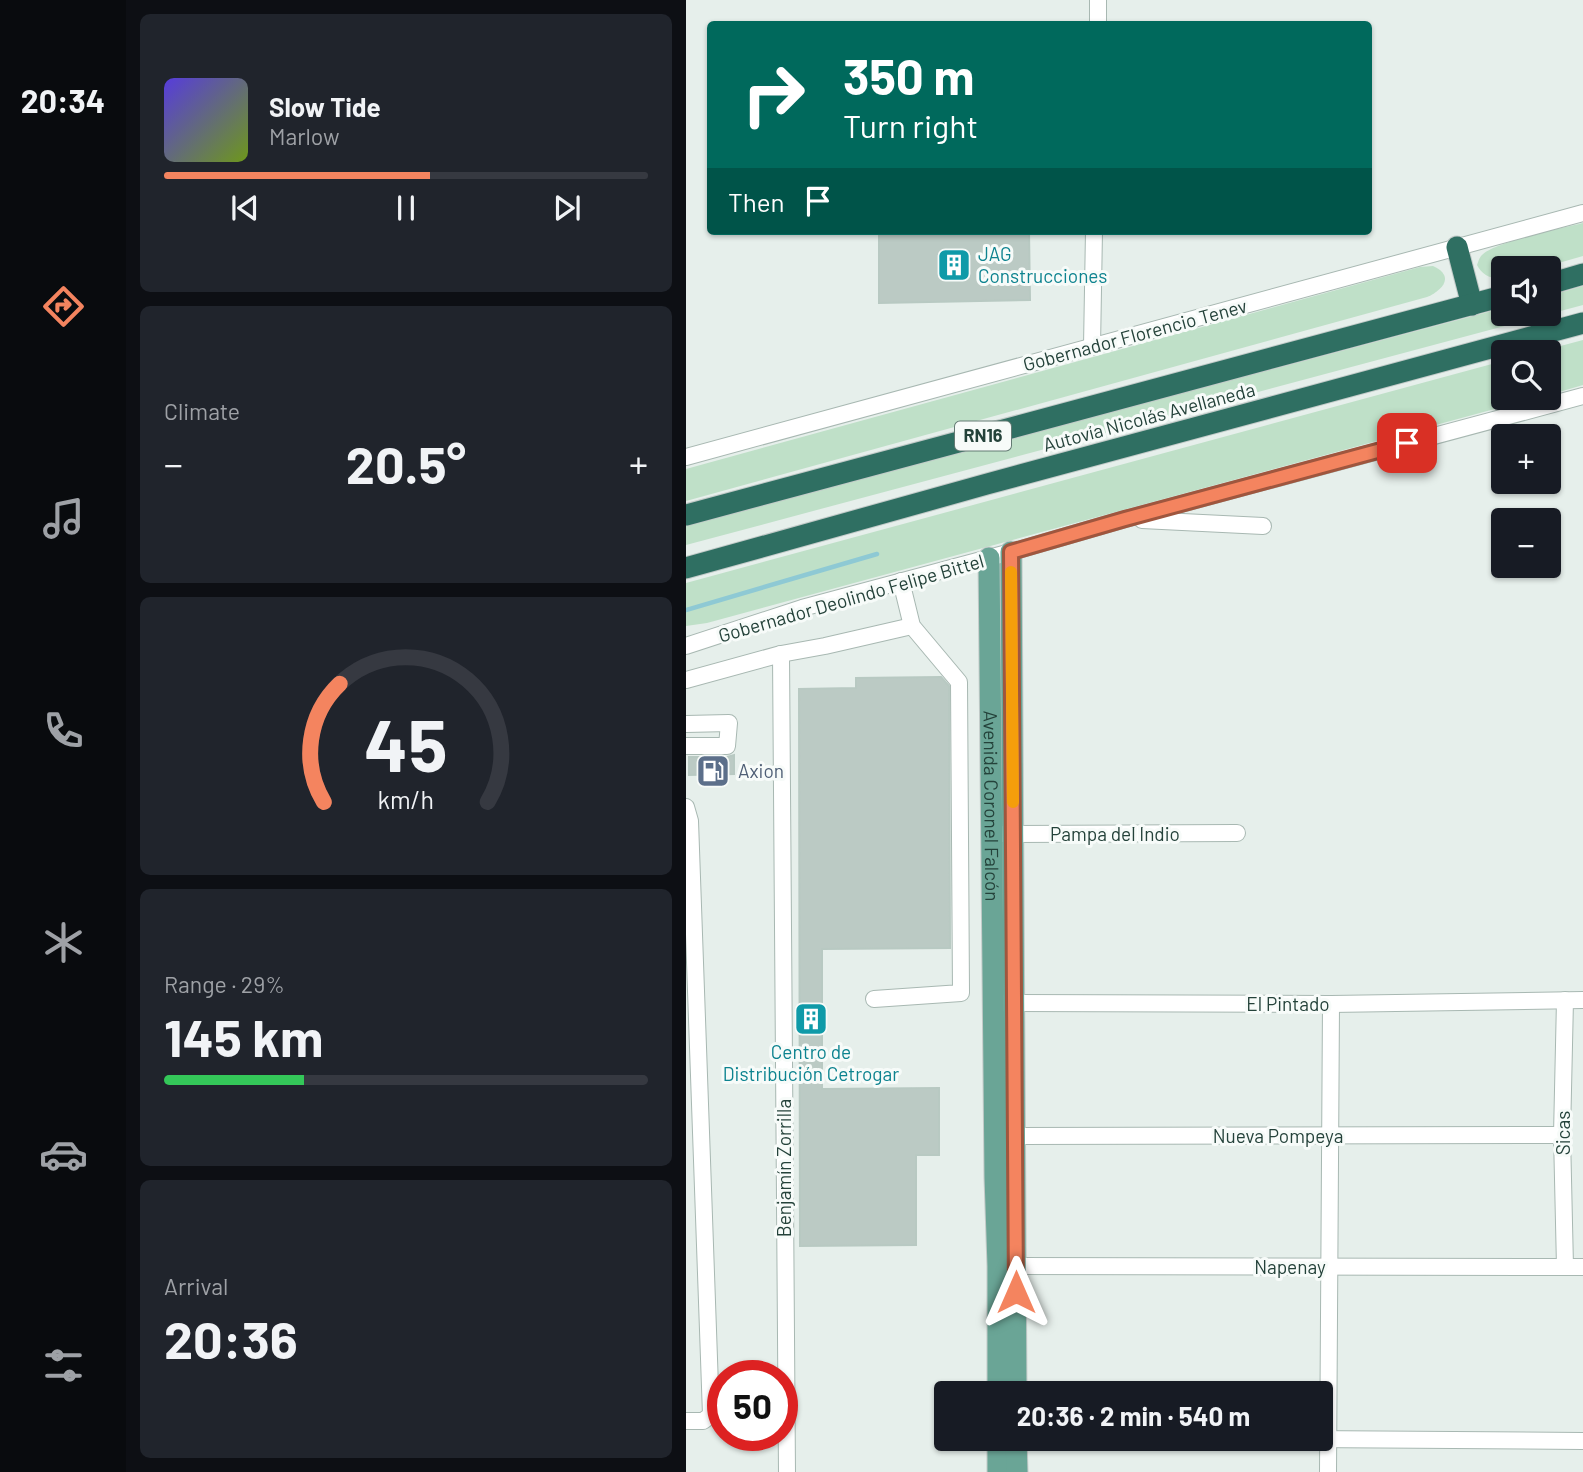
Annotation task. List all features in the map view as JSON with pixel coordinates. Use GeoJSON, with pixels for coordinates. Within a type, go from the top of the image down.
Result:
{"type":"FeatureCollection","features":[{"type":"Feature","properties":{"kind":"highway"},"geometry":{"type":"LineString","coordinates":[[1457,247],[1472,305]]}},
{"type":"Feature","properties":{"kind":"highway"},"geometry":{"type":"LineString","coordinates":[[1561,280],[1583,274]]}},
{"type":"Feature","properties":{"kind":"highway","name":"Autovía Nicolás Avellaneda"},"geometry":{"type":"LineString","coordinates":[[686,515],[1491,299]]}},
{"type":"Feature","properties":{"kind":"highway","name":"Autovía Nicolás Avellaneda"},"geometry":{"type":"LineString","coordinates":[[686,568],[1583,323]]}},
{"type":"Feature","properties":{"kind":"main road","name":"Avenida Coronel Falcón"},"geometry":{"type":"LineString","coordinates":[[1002,834],[1011,552]]}},
{"type":"Feature","properties":{"kind":"main road","name":"Avenida Coronel Falcón"},"geometry":{"type":"LineString","coordinates":[[989,558],[1002,834],[1007,1266],[1015,1381]]}},
{"type":"Feature","properties":{"kind":"main road","name":"Avenida Coronel Falcón"},"geometry":{"type":"LineString","coordinates":[[999,1381],[1007,1266]]}},
{"type":"Feature","properties":{"kind":"main road"},"geometry":{"type":"LineString","coordinates":[[998,1451],[998,1472]]}},
{"type":"Feature","properties":{"kind":"main road"},"geometry":{"type":"LineString","coordinates":[[1016,1451],[1017,1472]]}},
{"type":"Feature","properties":{"kind":"street"},"geometry":{"type":"LineString","coordinates":[[1098,0],[1098,21]]}},
{"type":"Feature","properties":{"kind":"street","name":"Gobernador Florencio Tenev"},"geometry":{"type":"LineString","coordinates":[[686,457],[1583,213]]}},
{"type":"Feature","properties":{"kind":"street"},"geometry":{"type":"LineString","coordinates":[[1092,347],[1094,235]]}},
{"type":"Feature","properties":{"kind":"street","name":"Gobernador Deolindo Felipe Bittel"},"geometry":{"type":"LineString","coordinates":[[686,646],[802,608],[1583,396]]}},
{"type":"Feature","properties":{"kind":"street"},"geometry":{"type":"LineString","coordinates":[[1125,519],[1263,526]]}},
{"type":"Feature","properties":{"kind":"street"},"geometry":{"type":"LineString","coordinates":[[874,999],[961,993],[959,682],[912,626],[901,581]]}},
{"type":"Feature","properties":{"kind":"street"},"geometry":{"type":"LineString","coordinates":[[686,680],[781,653],[912,626]]}},
{"type":"Feature","properties":{"kind":"street","name":"Benjamín Zorrilla"},"geometry":{"type":"LineString","coordinates":[[781,653],[787,1472]]}},
{"type":"Feature","properties":{"kind":"street"},"geometry":{"type":"LineString","coordinates":[[686,724],[729,723],[727,746],[686,746]]}},
{"type":"Feature","properties":{"kind":"street"},"geometry":{"type":"LineString","coordinates":[[686,807],[690,821],[711,1415],[703,1421],[686,1421]]}},
{"type":"Feature","properties":{"kind":"street","name":"Pampa del Indio"},"geometry":{"type":"LineString","coordinates":[[1002,834],[1237,833]]}},
{"type":"Feature","properties":{"kind":"street","name":"Sicas"},"geometry":{"type":"LineString","coordinates":[[1565,1000],[1562,1135],[1565,1267]]}},
{"type":"Feature","properties":{"kind":"street","name":"El Pintado"},"geometry":{"type":"LineString","coordinates":[[1004,1003],[1331,1004],[1583,1000]]}},
{"type":"Feature","properties":{"kind":"street"},"geometry":{"type":"LineString","coordinates":[[1329,1381],[1331,1004]]}},
{"type":"Feature","properties":{"kind":"street","name":"Nueva Pompeya"},"geometry":{"type":"LineString","coordinates":[[1005,1135],[1562,1135]]}},
{"type":"Feature","properties":{"kind":"street","name":"Napenay"},"geometry":{"type":"LineString","coordinates":[[1007,1266],[1583,1267]]}},
{"type":"Feature","properties":{"kind":"street"},"geometry":{"type":"LineString","coordinates":[[1333,1440],[1583,1441]]}},
{"type":"Feature","properties":{"kind":"street"},"geometry":{"type":"LineString","coordinates":[[1328,1472],[1329,1451]]}},
{"type":"Feature","properties":{"kind":"green space"},"geometry":{"type":"Polygon","coordinates":[[[1583,223],[1583,256],[1561,262],[1561,256],[1491,256],[1491,277],[1479,269],[1477,265],[1480,258],[1489,250],[1530,236],[1583,223]]]}},
{"type":"Feature","properties":{"kind":"green space"},"geometry":{"type":"Polygon","coordinates":[[[1433,266],[1444,274],[1445,278],[1442,287],[1427,297],[686,501],[686,469],[1420,267],[1433,266]]]}},
{"type":"Feature","properties":{"kind":"green space"},"geometry":{"type":"Polygon","coordinates":[[[1583,286],[1583,305],[1561,311],[1561,292],[1583,286]]]}},
{"type":"Feature","properties":{"kind":"green space"},"geometry":{"type":"Polygon","coordinates":[[[1491,311],[1491,326],[1505,326],[686,545],[686,525],[1491,311]]]}},
{"type":"Feature","properties":{"kind":"green space"},"geometry":{"type":"Polygon","coordinates":[[[1583,340],[1583,385],[1561,391],[1561,346],[1583,340]]]}},
{"type":"Feature","properties":{"kind":"green space"},"geometry":{"type":"Polygon","coordinates":[[[1491,364],[1491,410],[707,623],[686,626],[686,583],[1491,364]]]}},
{"type":"Feature","properties":{"kind":"building","name":"JAG Construcciones"},"geometry":{"type":"Polygon","coordinates":[[[879,235],[1029,235],[1030,300],[879,303],[879,235]]]}},
{"type":"Feature","properties":{"kind":"building","name":"Centro de Distribución Cetrogar"},"geometry":{"type":"Polygon","coordinates":[[[941,677],[949,686],[950,948],[822,949],[822,1089],[939,1088],[939,1155],[916,1155],[916,1245],[800,1246],[799,689],[856,688],[856,678],[941,677]]]}},
{"type":"Feature","properties":{"kind":"building"},"geometry":{"type":"Polygon","coordinates":[[[734,755],[734,774],[689,775],[689,757],[734,755]]]}},
{"type":"Feature","properties":{"kind":"waterway"},"geometry":{"type":"LineString","coordinates":[[686,610],[877,554]]}},
{"type":"Feature","properties":{"kind":"slow traffic"},"geometry":{"type":"LineString","coordinates":[[1011,572],[1013,802]]}},
{"type":"Feature","properties":{"kind":"place","name":"JAG Construcciones"},"geometry":{"type":"Point","coordinates":[954,265]}},
{"type":"Feature","properties":{"kind":"place","name":"Axion"},"geometry":{"type":"Point","coordinates":[713,771]}},
{"type":"Feature","properties":{"kind":"place","name":"Centro de Distribución Cetrogar"},"geometry":{"type":"Point","coordinates":[811,1019]}},
{"type":"Feature","properties":{"kind":"route"},"geometry":{"type":"LineString","coordinates":[[1016,1292],[1011,552],[1407,443]]}}]}
